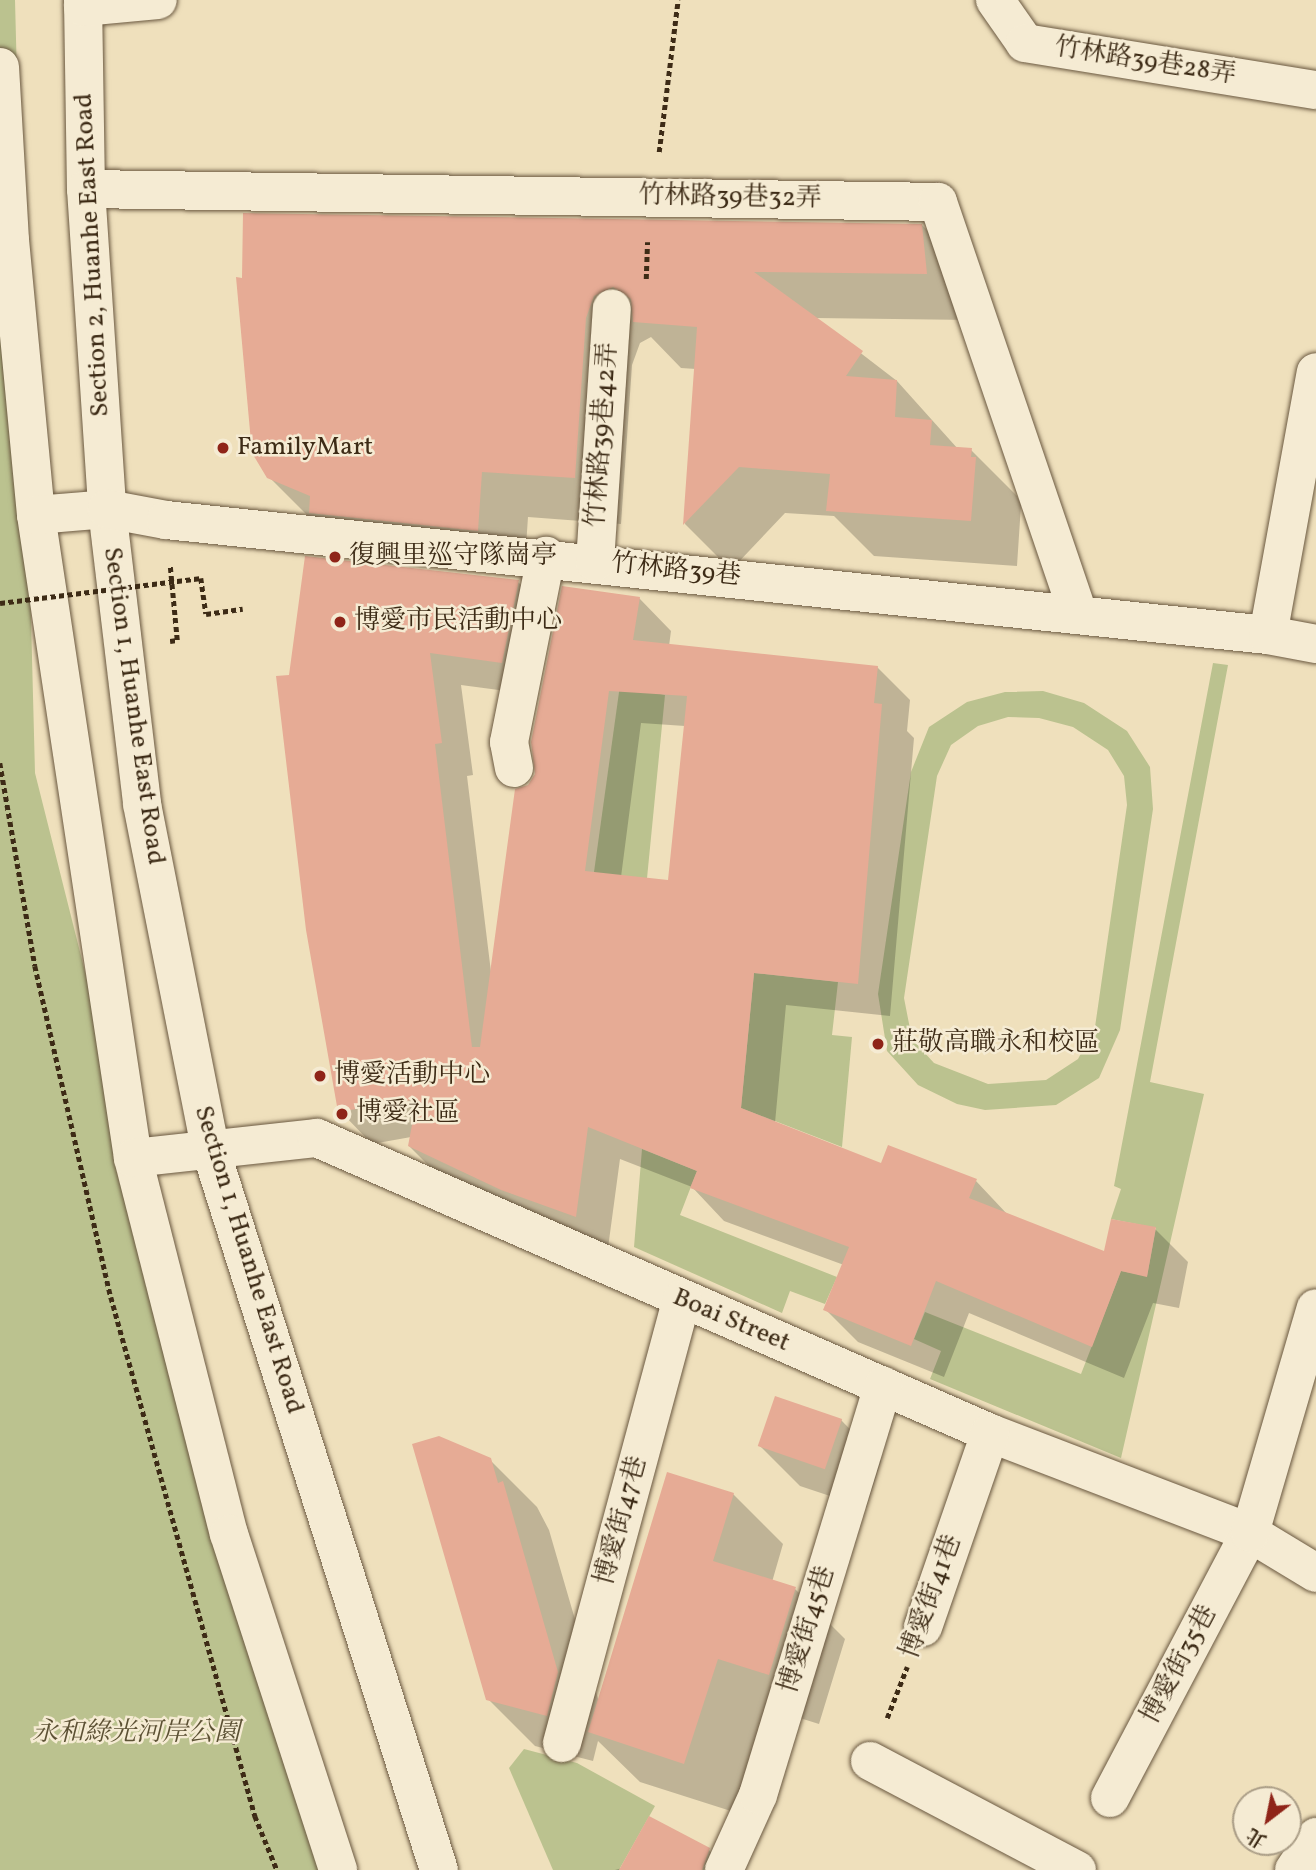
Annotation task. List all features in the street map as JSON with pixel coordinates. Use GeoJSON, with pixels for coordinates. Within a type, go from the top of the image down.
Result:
{"type":"FeatureCollection","features":[{"type":"Feature","properties":{"kind":"street"},"geometry":{"type":"LineString","coordinates":[[83,4],[158,0]]}},
{"type":"Feature","properties":{"kind":"street","name":"竹林路39巷28弄"},"geometry":{"type":"LineString","coordinates":[[995,0],[1025,43],[1316,90]]}},
{"type":"Feature","properties":{"kind":"street","name":"Section 2, Huanhe East Road"},"geometry":{"type":"LineString","coordinates":[[83,4],[86,188],[107,509]]}},
{"type":"Feature","properties":{"kind":"street"},"geometry":{"type":"LineString","coordinates":[[0,68],[10,240],[36,515],[133,1158],[229,1534],[338,1870]]}},
{"type":"Feature","properties":{"kind":"street","name":"竹林路39巷32弄"},"geometry":{"type":"LineString","coordinates":[[86,188],[938,202],[1078,614]]}},
{"type":"Feature","properties":{"kind":"street","name":"竹林路39巷42弄"},"geometry":{"type":"LineString","coordinates":[[595,562],[612,309]]}},
{"type":"Feature","properties":{"kind":"street"},"geometry":{"type":"LineString","coordinates":[[1268,635],[1316,372]]}},
{"type":"Feature","properties":{"kind":"street","name":"竹林路39巷"},"geometry":{"type":"LineString","coordinates":[[36,515],[107,509],[166,520],[546,556],[1268,635],[1316,645]]}},
{"type":"Feature","properties":{"kind":"street","name":"Section 1, Huanhe East Road"},"geometry":{"type":"LineString","coordinates":[[107,509],[142,804],[211,1151],[439,1870]]}},
{"type":"Feature","properties":{"kind":"street"},"geometry":{"type":"LineString","coordinates":[[514,768],[509,742],[546,556]]}},
{"type":"Feature","properties":{"kind":"street","name":"Boai Street"},"geometry":{"type":"LineString","coordinates":[[133,1158],[317,1138],[990,1433],[1251,1533],[1316,1573]]}},
{"type":"Feature","properties":{"kind":"street","name":"博愛街47巷"},"geometry":{"type":"LineString","coordinates":[[562,1744],[682,1299]]}},
{"type":"Feature","properties":{"kind":"street","name":"博愛街35巷"},"geometry":{"type":"LineString","coordinates":[[1110,1798],[1251,1533],[1316,1308]]}},
{"type":"Feature","properties":{"kind":"street","name":"博愛街45巷"},"geometry":{"type":"LineString","coordinates":[[724,1870],[758,1795],[883,1387]]}},
{"type":"Feature","properties":{"kind":"street","name":"博愛街41巷"},"geometry":{"type":"LineString","coordinates":[[923,1627],[990,1433]]}},
{"type":"Feature","properties":{"kind":"street"},"geometry":{"type":"LineString","coordinates":[[870,1761],[1077,1870]]}},
{"type":"Feature","properties":{"kind":"street"},"geometry":{"type":"LineString","coordinates":[[1294,1870],[1316,1838]]}},
{"type":"Feature","properties":{"kind":"path"},"geometry":{"type":"LineString","coordinates":[[0,603],[201,578],[206,614],[243,609]]}},
{"type":"Feature","properties":{"kind":"path","name":"博愛街41巷"},"geometry":{"type":"LineString","coordinates":[[870,1761],[923,1627]]}},
{"type":"Feature","properties":{"kind":"green space","name":"永和綠光河岸公園"},"geometry":{"type":"Polygon","coordinates":[[[0,0],[15,0],[35,773],[279,1743],[336,1870],[0,1870],[0,0]]]}},
{"type":"Feature","properties":{"kind":"green space"},"geometry":{"type":"Polygon","coordinates":[[[1213,663],[1228,665],[1150,1082],[1204,1094],[1121,1458],[930,1379],[941,1351],[914,1339],[925,1312],[1081,1374],[1121,1271],[1147,1276],[1156,1228],[1111,1219],[1121,1189],[1114,1186],[1213,663]]]}},
{"type":"Feature","properties":{"kind":"green space"},"geometry":{"type":"Polygon","coordinates":[[[620,685],[665,695],[643,919],[594,872],[620,685]]]}},
{"type":"Feature","properties":{"kind":"green space"},"geometry":{"type":"Polygon","coordinates":[[[1043,691],[1084,703],[1127,731],[1150,767],[1153,809],[1120,1030],[1099,1078],[1056,1105],[985,1110],[957,1104],[918,1085],[887,1051],[878,994],[911,772],[929,727],[967,702],[1005,692],[1043,691]],[[1008,717],[978,726],[951,745],[937,776],[904,998],[912,1039],[934,1063],[988,1084],[1046,1080],[1078,1059],[1095,1027],[1127,805],[1124,776],[1108,750],[1073,727],[1039,718],[1008,717]]]}},
{"type":"Feature","properties":{"kind":"green space"},"geometry":{"type":"Polygon","coordinates":[[[754,973],[838,982],[832,1035],[852,1037],[842,1147],[741,1108],[754,973]]]}},
{"type":"Feature","properties":{"kind":"green space"},"geometry":{"type":"Polygon","coordinates":[[[642,1149],[697,1171],[680,1215],[837,1277],[825,1304],[790,1291],[782,1313],[634,1247],[642,1149]]]}},
{"type":"Feature","properties":{"kind":"green space"},"geometry":{"type":"Polygon","coordinates":[[[524,1749],[577,1763],[655,1806],[619,1870],[553,1870],[509,1768],[524,1749]]]}},
{"type":"Feature","properties":{"kind":"building"},"geometry":{"type":"Polygon","coordinates":[[[243,213],[922,224],[927,274],[754,272],[863,351],[846,376],[897,380],[895,417],[932,420],[930,445],[972,448],[971,457],[976,457],[971,521],[826,511],[830,474],[739,467],[683,525],[697,327],[633,322],[631,299],[613,287],[594,296],[586,318],[575,478],[482,472],[478,531],[309,513],[310,496],[267,478],[252,453],[236,277],[242,278],[243,213]]]}},
{"type":"Feature","properties":{"kind":"building"},"geometry":{"type":"Polygon","coordinates":[[[305,556],[519,580],[502,663],[430,653],[442,743],[435,744],[472,1047],[480,1047],[515,789],[528,785],[535,774],[531,742],[562,586],[640,597],[633,640],[878,666],[874,703],[882,704],[858,984],[754,973],[741,1108],[881,1163],[888,1145],[977,1179],[969,1198],[1104,1251],[1111,1219],[1156,1227],[1147,1277],[1121,1271],[1092,1347],[936,1281],[911,1346],[823,1310],[849,1247],[690,1188],[697,1171],[588,1127],[576,1217],[501,1190],[408,1146],[417,1099],[338,1112],[306,930],[276,676],[289,675],[305,556]],[[609,691],[585,871],[668,880],[687,696],[609,691]]]}},
{"type":"Feature","properties":{"kind":"building"},"geometry":{"type":"Polygon","coordinates":[[[775,1396],[842,1419],[825,1469],[758,1446],[775,1396]]]}},
{"type":"Feature","properties":{"kind":"building"},"geometry":{"type":"Polygon","coordinates":[[[439,1436],[491,1458],[498,1483],[503,1481],[558,1672],[547,1716],[486,1700],[412,1444],[439,1436]]]}},
{"type":"Feature","properties":{"kind":"building"},"geometry":{"type":"Polygon","coordinates":[[[667,1472],[734,1493],[713,1561],[796,1587],[769,1675],[718,1659],[684,1764],[588,1732],[667,1472]]]}},
{"type":"Feature","properties":{"kind":"building"},"geometry":{"type":"Polygon","coordinates":[[[649,1816],[710,1848],[702,1870],[619,1870],[649,1816]]]}},
{"type":"Feature","properties":{"kind":"place","name":"FamilyMart"},"geometry":{"type":"Point","coordinates":[223,448]}},
{"type":"Feature","properties":{"kind":"place","name":"復興里巡守隊崗亭"},"geometry":{"type":"Point","coordinates":[335,557]}},
{"type":"Feature","properties":{"kind":"place","name":"博愛市民活動中心"},"geometry":{"type":"Point","coordinates":[340,622]}},
{"type":"Feature","properties":{"kind":"place","name":"莊敬高職永和校區"},"geometry":{"type":"Point","coordinates":[878,1044]}},
{"type":"Feature","properties":{"kind":"place","name":"博愛活動中心"},"geometry":{"type":"Point","coordinates":[320,1076]}},
{"type":"Feature","properties":{"kind":"place","name":"博愛社區"},"geometry":{"type":"Point","coordinates":[342,1114]}}]}
